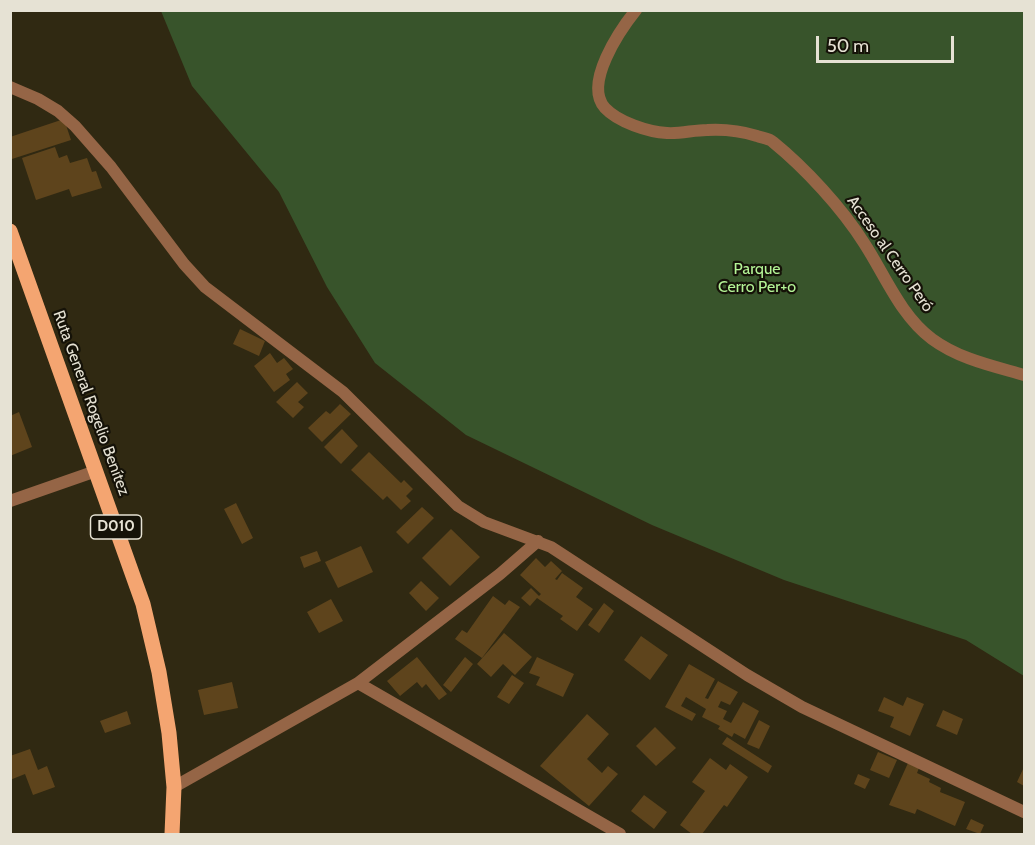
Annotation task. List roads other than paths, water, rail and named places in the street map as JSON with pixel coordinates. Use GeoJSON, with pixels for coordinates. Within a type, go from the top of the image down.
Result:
{"type":"FeatureCollection","features":[{"type":"Feature","properties":{"kind":"main road","name":"Ruta General Rogelio Benítez"},"geometry":{"type":"LineString","coordinates":[[10,231],[143,604],[168,723],[174,787],[172,834]]}},
{"type":"Feature","properties":{"kind":"street","name":"Acceso al Cerro Peró"},"geometry":{"type":"LineString","coordinates":[[636,10],[626,23],[599,75],[598,88],[604,107],[619,118],[636,125],[668,133],[741,131],[771,140],[832,199],[864,243],[891,290],[908,314],[931,338],[961,356],[1024,375]]}},
{"type":"Feature","properties":{"kind":"street"},"geometry":{"type":"LineString","coordinates":[[10,87],[38,99],[58,111],[75,126],[111,167],[184,264],[205,287],[343,392],[458,506],[484,522],[551,547],[747,675],[802,707],[1024,812]]}},
{"type":"Feature","properties":{"kind":"street"},"geometry":{"type":"LineString","coordinates":[[10,501],[96,471]]}},
{"type":"Feature","properties":{"kind":"street"},"geometry":{"type":"LineString","coordinates":[[174,787],[358,683],[538,542]]}},
{"type":"Feature","properties":{"kind":"street"},"geometry":{"type":"LineString","coordinates":[[358,683],[620,834]]}},
{"type":"Feature","properties":{"kind":"park label","name":"Parque Cerro Per+o"},"geometry":{"type":"Point","coordinates":[757,278]}}]}
